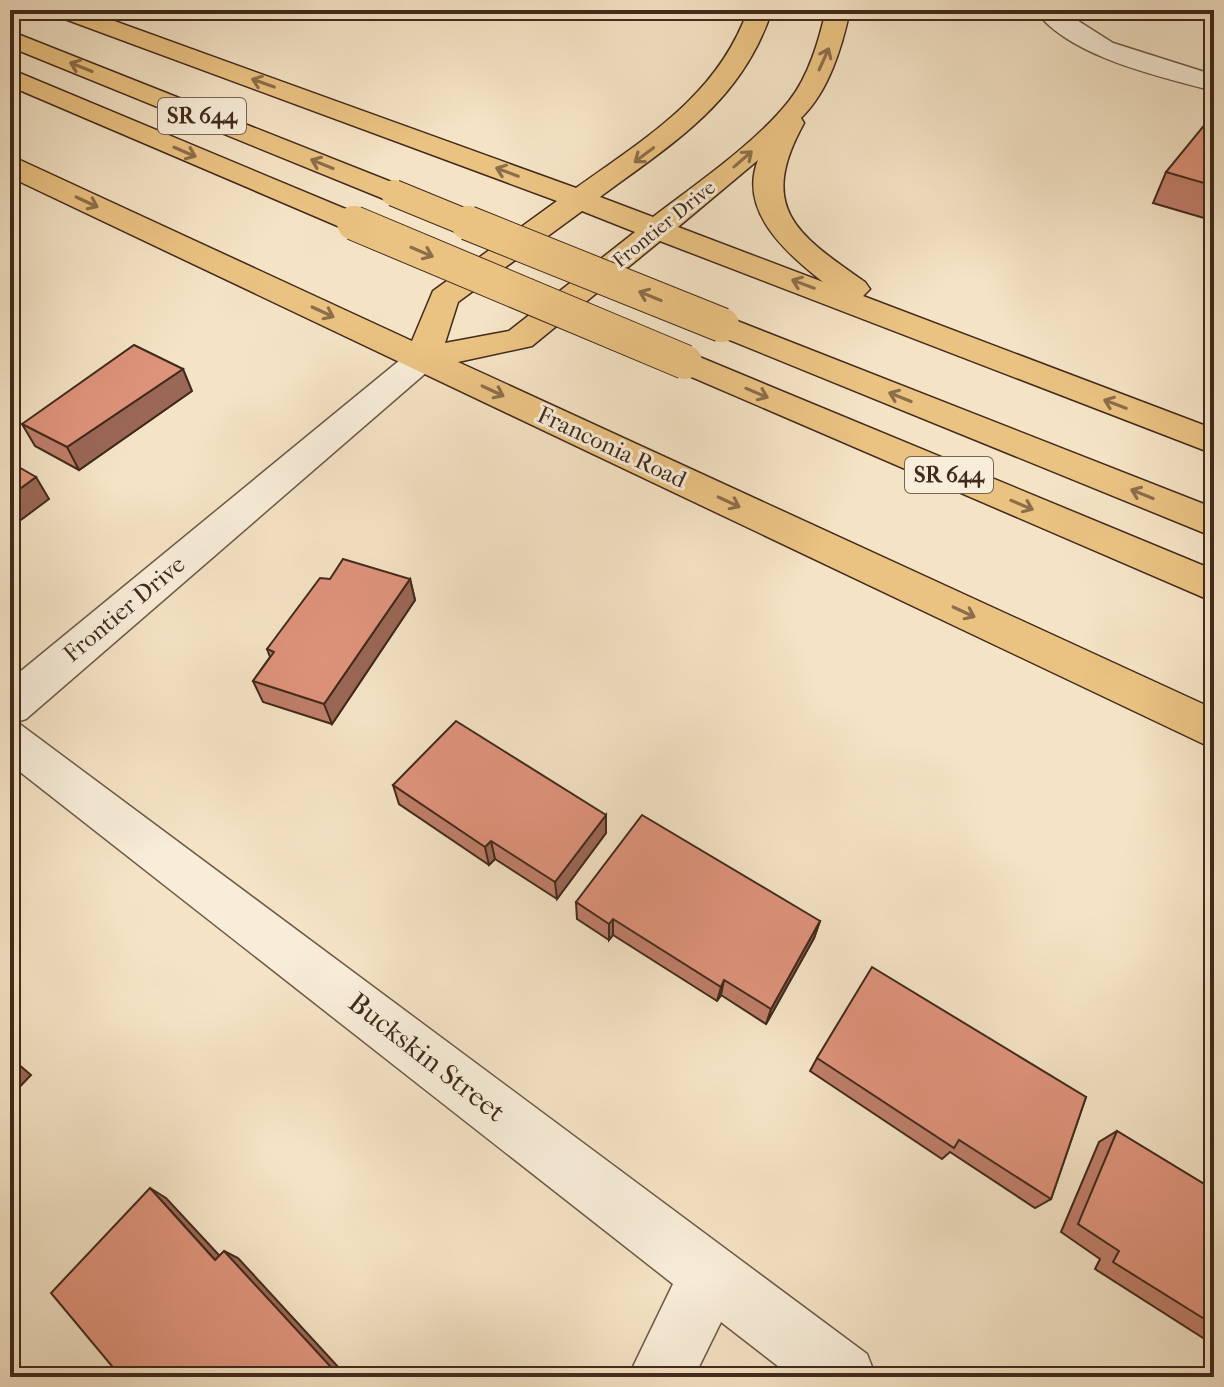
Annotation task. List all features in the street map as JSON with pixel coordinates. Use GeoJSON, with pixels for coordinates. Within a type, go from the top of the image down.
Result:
{"type":"FeatureCollection","features":[{"type":"Feature","properties":{"kind":"main road"},"geometry":{"type":"LineString","coordinates":[[62,10],[580,199],[1214,442]]}},
{"type":"Feature","properties":{"kind":"main road"},"geometry":{"type":"LineString","coordinates":[[423,358],[444,298],[645,154],[719,90],[751,37],[760,10]]}},
{"type":"Feature","properties":{"kind":"main road","name":"Frontier Drive"},"geometry":{"type":"LineString","coordinates":[[423,358],[520,339],[659,230],[801,104],[830,46],[838,10]]}},
{"type":"Feature","properties":{"kind":"main road","name":"SR 644"},"geometry":{"type":"LineString","coordinates":[[10,38],[1214,523]]}},
{"type":"Feature","properties":{"kind":"main road","name":"SR 644"},"geometry":{"type":"LineString","coordinates":[[10,77],[1214,587]]}},
{"type":"Feature","properties":{"kind":"main road"},"geometry":{"type":"LineString","coordinates":[[801,104],[768,170],[767,189],[774,211],[801,247],[902,322]]}},
{"type":"Feature","properties":{"kind":"main road","name":"Franconia Road"},"geometry":{"type":"LineString","coordinates":[[10,166],[1214,730]]}},
{"type":"Feature","properties":{"kind":"street"},"geometry":{"type":"LineString","coordinates":[[1047,10],[1066,27],[1119,54],[1212,79]]}},
{"type":"Feature","properties":{"kind":"street","name":"Frontier Drive"},"geometry":{"type":"LineString","coordinates":[[10,706],[423,358]]}},
{"type":"Feature","properties":{"kind":"street","name":"Buckskin Street"},"geometry":{"type":"LineString","coordinates":[[10,738],[844,1377]]}},
{"type":"Feature","properties":{"kind":"street"},"geometry":{"type":"LineString","coordinates":[[660,1377],[711,1276]]}},
{"type":"Feature","properties":{"kind":"building"},"geometry":{"type":"Polygon","coordinates":[[[1206,123],[1214,125],[1214,186],[1166,172],[1206,123]]]}},
{"type":"Feature","properties":{"kind":"building"},"geometry":{"type":"Polygon","coordinates":[[[134,345],[183,369],[67,447],[22,424],[134,345]]]}},
{"type":"Feature","properties":{"kind":"building"},"geometry":{"type":"Polygon","coordinates":[[[10,462],[36,477],[10,496],[10,462]]]}},
{"type":"Feature","properties":{"kind":"building"},"geometry":{"type":"Polygon","coordinates":[[[343,559],[410,579],[324,704],[253,681],[274,652],[267,649],[320,578],[330,579],[343,559]]]}},
{"type":"Feature","properties":{"kind":"building"},"geometry":{"type":"Polygon","coordinates":[[[456,721],[606,815],[555,882],[491,841],[485,847],[393,785],[456,721]]]}},
{"type":"Feature","properties":{"kind":"building"},"geometry":{"type":"Polygon","coordinates":[[[642,815],[820,921],[771,1009],[724,980],[721,987],[613,919],[609,924],[576,902],[642,815]]]}},
{"type":"Feature","properties":{"kind":"building"},"geometry":{"type":"Polygon","coordinates":[[[872,967],[1086,1097],[1051,1199],[959,1140],[954,1148],[817,1058],[872,967]]]}},
{"type":"Feature","properties":{"kind":"building"},"geometry":{"type":"Polygon","coordinates":[[[1117,1131],[1214,1190],[1214,1325],[1113,1262],[1119,1251],[1078,1224],[1117,1131]]]}},
{"type":"Feature","properties":{"kind":"building"},"geometry":{"type":"Polygon","coordinates":[[[150,1188],[215,1260],[224,1251],[330,1366],[321,1377],[121,1377],[51,1293],[150,1188]]]}}]}
